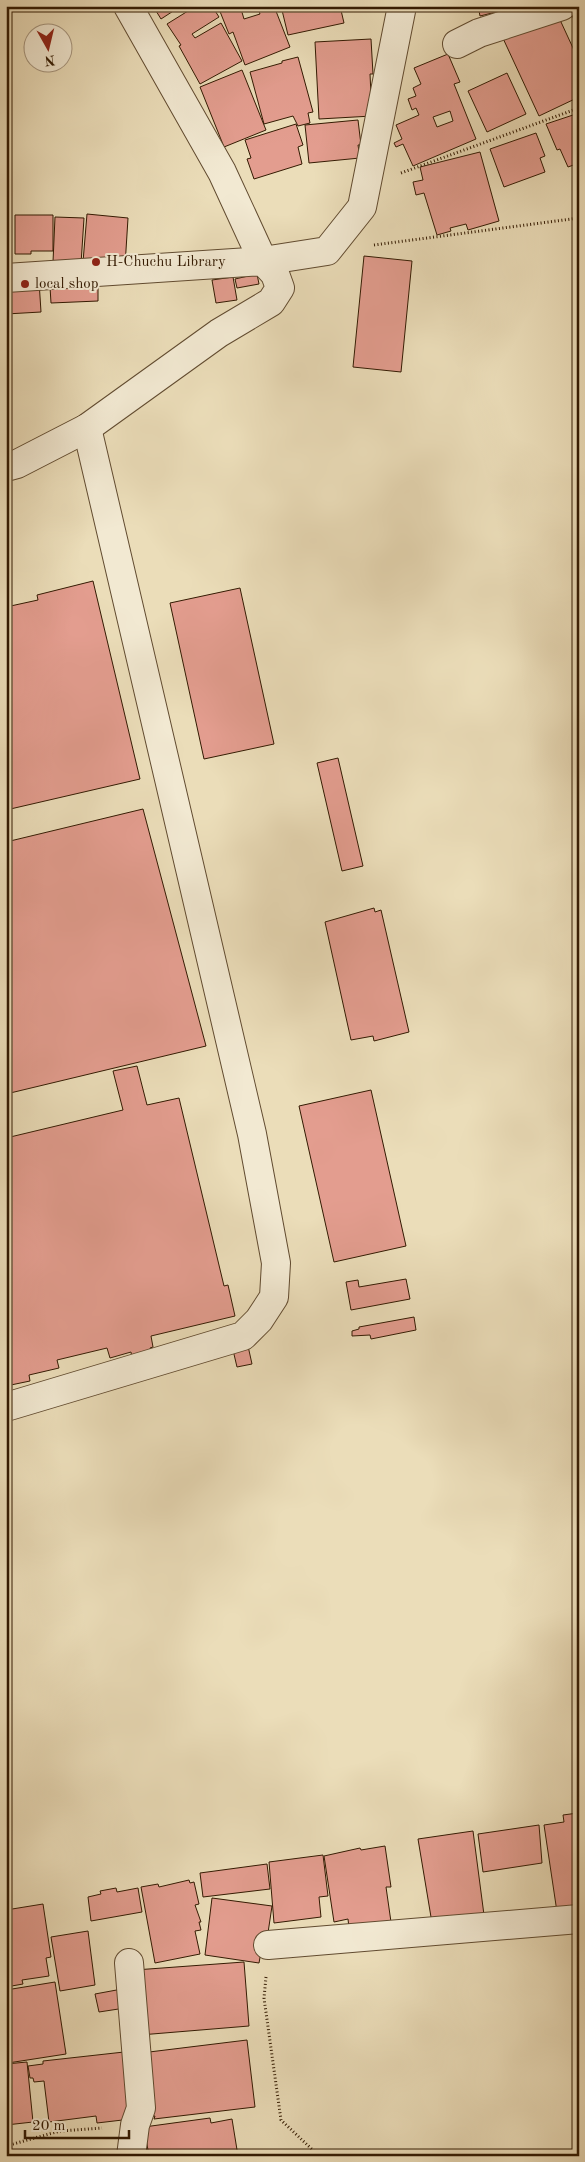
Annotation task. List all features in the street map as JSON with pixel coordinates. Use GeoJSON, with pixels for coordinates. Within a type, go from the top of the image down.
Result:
{"type":"FeatureCollection","features":[{"type":"Feature","properties":{"kind":"street"},"geometry":{"type":"LineString","coordinates":[[6,467],[17,464],[87,428],[219,333],[271,302],[280,288],[274,274],[263,261],[222,172],[128,6]]}},
{"type":"Feature","properties":{"kind":"street"},"geometry":{"type":"LineString","coordinates":[[6,278],[263,261],[327,251],[362,207],[402,6]]}},
{"type":"Feature","properties":{"kind":"street"},"geometry":{"type":"LineString","coordinates":[[457,44],[479,33],[562,6]]}},
{"type":"Feature","properties":{"kind":"street"},"geometry":{"type":"LineString","coordinates":[[6,1407],[243,1336],[260,1320],[274,1297],[276,1263],[252,1134],[87,428]]}},
{"type":"Feature","properties":{"kind":"street"},"geometry":{"type":"LineString","coordinates":[[268,1945],[579,1919]]}},
{"type":"Feature","properties":{"kind":"street"},"geometry":{"type":"LineString","coordinates":[[128,1963],[141,2108],[135,2125],[131,2156]]}},
{"type":"Feature","properties":{"kind":"path"},"geometry":{"type":"LineString","coordinates":[[366,187],[579,108]]}},
{"type":"Feature","properties":{"kind":"path"},"geometry":{"type":"LineString","coordinates":[[327,251],[579,218]]}},
{"type":"Feature","properties":{"kind":"path"},"geometry":{"type":"LineString","coordinates":[[268,1945],[264,1998],[281,2120],[319,2156]]}},
{"type":"Feature","properties":{"kind":"path"},"geometry":{"type":"LineString","coordinates":[[6,2146],[60,2131],[135,2125]]}},
{"type":"Feature","properties":{"kind":"building"},"geometry":{"type":"Polygon","coordinates":[[[153,6],[181,6],[161,19],[153,6]]]}},
{"type":"Feature","properties":{"kind":"building"},"geometry":{"type":"Polygon","coordinates":[[[196,6],[212,6],[219,17],[192,34],[195,38],[221,23],[242,61],[200,84],[179,46],[181,45],[167,24],[196,6]]]}},
{"type":"Feature","properties":{"kind":"building"},"geometry":{"type":"Polygon","coordinates":[[[225,6],[251,6],[241,9],[244,19],[260,14],[257,6],[274,6],[290,47],[245,65],[233,32],[229,34],[219,9],[225,6]]]}},
{"type":"Feature","properties":{"kind":"building"},"geometry":{"type":"Polygon","coordinates":[[[281,6],[340,6],[344,23],[288,35],[281,6]]]}},
{"type":"Feature","properties":{"kind":"building"},"geometry":{"type":"Polygon","coordinates":[[[478,6],[532,6],[501,15],[500,11],[480,16],[478,6]]]}},
{"type":"Feature","properties":{"kind":"building"},"geometry":{"type":"Polygon","coordinates":[[[555,9],[579,61],[579,97],[539,116],[501,34],[555,9]]]}},
{"type":"Feature","properties":{"kind":"building"},"geometry":{"type":"Polygon","coordinates":[[[579,12],[579,32],[572,15],[579,12]]]}},
{"type":"Feature","properties":{"kind":"building"},"geometry":{"type":"Polygon","coordinates":[[[371,39],[373,74],[370,74],[372,116],[319,119],[315,42],[371,39]]]}},
{"type":"Feature","properties":{"kind":"building"},"geometry":{"type":"Polygon","coordinates":[[[448,54],[460,82],[454,84],[476,139],[413,166],[403,144],[396,147],[394,143],[402,139],[396,125],[419,115],[416,108],[412,110],[408,99],[416,96],[413,88],[421,84],[414,68],[448,54]],[[450,111],[433,117],[437,127],[453,121],[450,111]]]}},
{"type":"Feature","properties":{"kind":"building"},"geometry":{"type":"Polygon","coordinates":[[[298,57],[313,112],[308,113],[310,123],[298,126],[293,116],[264,124],[250,72],[298,57]]]}},
{"type":"Feature","properties":{"kind":"building"},"geometry":{"type":"Polygon","coordinates":[[[242,70],[266,130],[224,147],[200,87],[242,70]]]}},
{"type":"Feature","properties":{"kind":"building"},"geometry":{"type":"Polygon","coordinates":[[[507,73],[526,114],[487,132],[468,91],[507,73]]]}},
{"type":"Feature","properties":{"kind":"building"},"geometry":{"type":"Polygon","coordinates":[[[579,113],[579,163],[568,167],[560,149],[557,150],[546,124],[579,113]]]}},
{"type":"Feature","properties":{"kind":"building"},"geometry":{"type":"Polygon","coordinates":[[[358,120],[361,145],[358,145],[360,158],[309,163],[305,125],[358,120]]]}},
{"type":"Feature","properties":{"kind":"building"},"geometry":{"type":"Polygon","coordinates":[[[296,124],[303,145],[298,147],[302,164],[254,179],[247,159],[251,158],[245,140],[296,124]]]}},
{"type":"Feature","properties":{"kind":"building"},"geometry":{"type":"Polygon","coordinates":[[[536,133],[545,156],[540,158],[545,172],[504,187],[490,149],[536,133]]]}},
{"type":"Feature","properties":{"kind":"building"},"geometry":{"type":"Polygon","coordinates":[[[480,152],[499,221],[468,230],[466,224],[450,228],[451,231],[437,235],[424,193],[416,195],[413,182],[423,180],[420,167],[480,152]]]}},
{"type":"Feature","properties":{"kind":"building"},"geometry":{"type":"Polygon","coordinates":[[[87,214],[128,218],[125,266],[83,262],[87,214]]]}},
{"type":"Feature","properties":{"kind":"building"},"geometry":{"type":"Polygon","coordinates":[[[15,215],[53,215],[53,251],[31,251],[31,254],[15,254],[15,215]]]}},
{"type":"Feature","properties":{"kind":"building"},"geometry":{"type":"Polygon","coordinates":[[[55,217],[84,218],[81,264],[53,262],[55,217]]]}},
{"type":"Feature","properties":{"kind":"building"},"geometry":{"type":"Polygon","coordinates":[[[364,256],[412,261],[401,372],[353,367],[364,256]]]}},
{"type":"Feature","properties":{"kind":"building"},"geometry":{"type":"Polygon","coordinates":[[[257,274],[259,284],[237,288],[235,279],[257,274]]]}},
{"type":"Feature","properties":{"kind":"building"},"geometry":{"type":"Polygon","coordinates":[[[233,277],[237,300],[216,303],[212,280],[233,277]]]}},
{"type":"Feature","properties":{"kind":"building"},"geometry":{"type":"Polygon","coordinates":[[[39,281],[41,312],[6,314],[6,285],[39,281]]]}},
{"type":"Feature","properties":{"kind":"building"},"geometry":{"type":"Polygon","coordinates":[[[98,282],[98,301],[51,303],[50,287],[98,282]]]}},
{"type":"Feature","properties":{"kind":"building"},"geometry":{"type":"Polygon","coordinates":[[[93,581],[140,779],[6,810],[6,607],[38,600],[37,595],[93,581]]]}},
{"type":"Feature","properties":{"kind":"building"},"geometry":{"type":"Polygon","coordinates":[[[240,588],[274,744],[204,759],[170,603],[240,588]]]}},
{"type":"Feature","properties":{"kind":"building"},"geometry":{"type":"Polygon","coordinates":[[[338,758],[363,866],[342,871],[317,763],[338,758]]]}},
{"type":"Feature","properties":{"kind":"building"},"geometry":{"type":"Polygon","coordinates":[[[143,809],[206,1046],[6,1094],[6,842],[143,809]]]}},
{"type":"Feature","properties":{"kind":"building"},"geometry":{"type":"Polygon","coordinates":[[[374,908],[375,912],[381,910],[409,1032],[374,1041],[373,1036],[351,1040],[325,922],[374,908]]]}},
{"type":"Feature","properties":{"kind":"building"},"geometry":{"type":"Polygon","coordinates":[[[137,1066],[147,1105],[179,1098],[224,1286],[228,1285],[235,1316],[151,1336],[153,1347],[150,1348],[152,1354],[132,1358],[131,1352],[110,1358],[107,1348],[57,1360],[59,1368],[29,1375],[30,1381],[6,1386],[6,1138],[123,1110],[113,1071],[137,1066]]]}},
{"type":"Feature","properties":{"kind":"building"},"geometry":{"type":"Polygon","coordinates":[[[371,1090],[406,1246],[334,1262],[299,1106],[371,1090]]]}},
{"type":"Feature","properties":{"kind":"building"},"geometry":{"type":"Polygon","coordinates":[[[406,1279],[410,1299],[351,1310],[346,1282],[358,1280],[359,1287],[406,1279]]]}},
{"type":"Feature","properties":{"kind":"building"},"geometry":{"type":"Polygon","coordinates":[[[414,1317],[416,1330],[371,1339],[370,1335],[352,1336],[352,1331],[359,1329],[359,1327],[414,1317]]]}},
{"type":"Feature","properties":{"kind":"building"},"geometry":{"type":"Polygon","coordinates":[[[248,1346],[252,1364],[237,1367],[233,1350],[248,1346]]]}},
{"type":"Feature","properties":{"kind":"building"},"geometry":{"type":"Polygon","coordinates":[[[578,1813],[579,1909],[557,1912],[544,1825],[564,1822],[563,1815],[578,1813]]]}},
{"type":"Feature","properties":{"kind":"building"},"geometry":{"type":"Polygon","coordinates":[[[539,1825],[542,1863],[483,1872],[478,1834],[539,1825]]]}},
{"type":"Feature","properties":{"kind":"building"},"geometry":{"type":"Polygon","coordinates":[[[473,1831],[484,1915],[432,1923],[418,1839],[473,1831]]]}},
{"type":"Feature","properties":{"kind":"building"},"geometry":{"type":"Polygon","coordinates":[[[385,1846],[391,1887],[386,1887],[391,1922],[349,1928],[348,1919],[334,1922],[324,1856],[360,1848],[361,1850],[385,1846]]]}},
{"type":"Feature","properties":{"kind":"building"},"geometry":{"type":"Polygon","coordinates":[[[323,1855],[328,1896],[319,1897],[321,1917],[274,1923],[269,1862],[323,1855]]]}},
{"type":"Feature","properties":{"kind":"building"},"geometry":{"type":"Polygon","coordinates":[[[267,1864],[270,1889],[203,1897],[200,1873],[267,1864]]]}},
{"type":"Feature","properties":{"kind":"building"},"geometry":{"type":"Polygon","coordinates":[[[189,1880],[190,1883],[194,1882],[199,1904],[195,1905],[201,1922],[199,1922],[201,1930],[195,1931],[200,1954],[155,1963],[141,1887],[158,1884],[159,1887],[189,1880]]]}},
{"type":"Feature","properties":{"kind":"building"},"geometry":{"type":"Polygon","coordinates":[[[116,1888],[117,1892],[138,1888],[142,1912],[91,1921],[88,1897],[101,1894],[100,1891],[116,1888]]]}},
{"type":"Feature","properties":{"kind":"building"},"geometry":{"type":"Polygon","coordinates":[[[212,1898],[272,1906],[265,1953],[261,1952],[259,1963],[205,1955],[212,1898]]]}},
{"type":"Feature","properties":{"kind":"building"},"geometry":{"type":"Polygon","coordinates":[[[43,1904],[51,1957],[46,1958],[49,1976],[22,1980],[23,1984],[6,1987],[6,1910],[43,1904]]]}},
{"type":"Feature","properties":{"kind":"building"},"geometry":{"type":"Polygon","coordinates":[[[88,1931],[95,1985],[60,1991],[51,1937],[88,1931]]]}},
{"type":"Feature","properties":{"kind":"building"},"geometry":{"type":"Polygon","coordinates":[[[244,1962],[249,2026],[140,2035],[135,1970],[244,1962]]]}},
{"type":"Feature","properties":{"kind":"building"},"geometry":{"type":"Polygon","coordinates":[[[55,1982],[66,2054],[8,2063],[6,2051],[6,1990],[55,1982]]]}},
{"type":"Feature","properties":{"kind":"building"},"geometry":{"type":"Polygon","coordinates":[[[122,1989],[125,2008],[99,2012],[95,1994],[122,1989]]]}},
{"type":"Feature","properties":{"kind":"building"},"geometry":{"type":"Polygon","coordinates":[[[247,2040],[255,2107],[154,2119],[155,2116],[148,2116],[141,2053],[247,2040]]]}},
{"type":"Feature","properties":{"kind":"building"},"geometry":{"type":"Polygon","coordinates":[[[124,2052],[131,2119],[97,2123],[96,2116],[49,2122],[44,2081],[34,2082],[33,2078],[30,2078],[28,2066],[43,2064],[43,2061],[124,2052]]]}},
{"type":"Feature","properties":{"kind":"building"},"geometry":{"type":"Polygon","coordinates":[[[27,2062],[33,2122],[6,2125],[6,2064],[27,2062]]]}},
{"type":"Feature","properties":{"kind":"building"},"geometry":{"type":"Polygon","coordinates":[[[210,2118],[211,2123],[232,2119],[238,2156],[149,2156],[144,2127],[210,2118]]]}},
{"type":"Feature","properties":{"kind":"place","name":"H-Chuchu Library"},"geometry":{"type":"Point","coordinates":[96,262]}},
{"type":"Feature","properties":{"kind":"place","name":"local shop"},"geometry":{"type":"Point","coordinates":[25,284]}}]}
